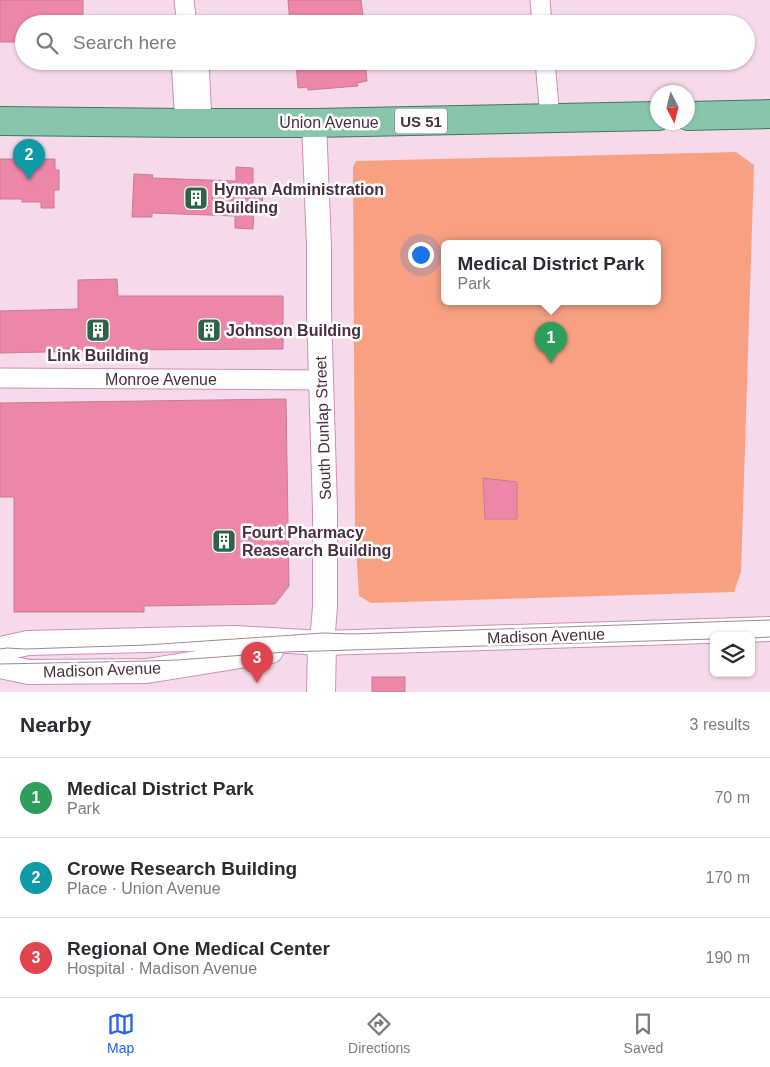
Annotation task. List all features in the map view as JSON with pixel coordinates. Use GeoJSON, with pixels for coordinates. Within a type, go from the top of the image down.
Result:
{"type":"FeatureCollection","features":[{"type":"Feature","properties":{"kind":"main road"},"geometry":{"type":"LineString","coordinates":[[695,116],[770,114]]}},
{"type":"Feature","properties":{"kind":"main road","name":"Union Avenue"},"geometry":{"type":"LineString","coordinates":[[0,121],[314,123],[650,116]]}},
{"type":"Feature","properties":{"kind":"main road"},"geometry":{"type":"LineString","coordinates":[[321,692],[322,643]]}},
{"type":"Feature","properties":{"kind":"street"},"geometry":{"type":"LineString","coordinates":[[184,0],[186,15]]}},
{"type":"Feature","properties":{"kind":"street"},"geometry":{"type":"LineString","coordinates":[[540,0],[541,15]]}},
{"type":"Feature","properties":{"kind":"street"},"geometry":{"type":"LineString","coordinates":[[183,70],[193,123]]}},
{"type":"Feature","properties":{"kind":"street"},"geometry":{"type":"LineString","coordinates":[[193,123],[198,70]]}},
{"type":"Feature","properties":{"kind":"street"},"geometry":{"type":"LineString","coordinates":[[546,70],[550,118]]}},
{"type":"Feature","properties":{"kind":"street","name":"South Dunlap Street"},"geometry":{"type":"LineString","coordinates":[[314,123],[319,246],[325,510],[325,606],[322,643]]}},
{"type":"Feature","properties":{"kind":"street","name":"Monroe Avenue"},"geometry":{"type":"LineString","coordinates":[[0,378],[321,380]]}},
{"type":"Feature","properties":{"kind":"street","name":"Madison Avenue"},"geometry":{"type":"LineString","coordinates":[[0,649],[28,643],[158,639],[235,638],[322,643],[770,629]]}},
{"type":"Feature","properties":{"kind":"street","name":"Madison Avenue"},"geometry":{"type":"LineString","coordinates":[[0,666],[29,672],[147,671],[322,643]]}},
{"type":"Feature","properties":{"kind":"shaded area"},"geometry":{"type":"Polygon","coordinates":[[[736,152],[754,165],[741,572],[734,592],[371,603],[359,596],[355,533],[353,167],[356,161],[736,152]]]}},
{"type":"Feature","properties":{"kind":"building"},"geometry":{"type":"Polygon","coordinates":[[[0,0],[83,0],[83,15],[15,15],[15,42],[0,42],[0,0]]]}},
{"type":"Feature","properties":{"kind":"building"},"geometry":{"type":"Polygon","coordinates":[[[288,0],[361,0],[363,15],[289,15],[288,0]]]}},
{"type":"Feature","properties":{"kind":"building"},"geometry":{"type":"Polygon","coordinates":[[[297,70],[366,70],[367,81],[357,83],[358,86],[308,90],[308,87],[298,88],[297,70]]]}},
{"type":"Feature","properties":{"kind":"building"},"geometry":{"type":"Polygon","coordinates":[[[21,155],[41,155],[41,159],[55,159],[55,170],[59,170],[59,190],[54,190],[54,208],[41,208],[41,202],[22,202],[22,199],[0,199],[0,159],[21,159],[21,155]]]}},
{"type":"Feature","properties":{"kind":"building","name":"Hyman Administration Building"},"geometry":{"type":"Polygon","coordinates":[[[236,167],[253,168],[253,187],[263,187],[262,209],[254,209],[253,229],[235,228],[235,216],[152,213],[152,217],[132,217],[134,174],[153,175],[152,178],[236,181],[236,167]]]}},
{"type":"Feature","properties":{"kind":"building"},"geometry":{"type":"Polygon","coordinates":[[[117,279],[118,296],[283,296],[283,349],[112,350],[112,358],[88,359],[88,351],[0,353],[0,311],[78,309],[78,280],[117,279]]]}},
{"type":"Feature","properties":{"kind":"building","name":"Fourt Pharmacy Reasearch Building"},"geometry":{"type":"Polygon","coordinates":[[[286,399],[289,586],[275,604],[144,606],[144,612],[14,612],[14,497],[0,497],[0,403],[286,399]]]}},
{"type":"Feature","properties":{"kind":"building"},"geometry":{"type":"Polygon","coordinates":[[[483,478],[517,482],[517,519],[485,519],[483,478]]]}},
{"type":"Feature","properties":{"kind":"building"},"geometry":{"type":"Polygon","coordinates":[[[372,677],[405,677],[405,692],[372,692],[372,677]]]}},
{"type":"Feature","properties":{"kind":"tram line"},"geometry":{"type":"LineString","coordinates":[[0,649],[146,645],[323,633],[352,634],[770,620]]}},
{"type":"Feature","properties":{"kind":"tram line"},"geometry":{"type":"LineString","coordinates":[[755,638],[770,637]]}},
{"type":"Feature","properties":{"kind":"tram line"},"geometry":{"type":"LineString","coordinates":[[0,664],[178,660],[286,652],[710,639]]}},
{"type":"Feature","properties":{"kind":"place","name":"Crowe Research Building"},"geometry":{"type":"Point","coordinates":[29,180]}},
{"type":"Feature","properties":{"kind":"place","name":"Hyman Administration Building"},"geometry":{"type":"Point","coordinates":[196,198]}},
{"type":"Feature","properties":{"kind":"place","name":"Link Building"},"geometry":{"type":"Point","coordinates":[98,330]}},
{"type":"Feature","properties":{"kind":"place","name":"Johnson Building"},"geometry":{"type":"Point","coordinates":[209,330]}},
{"type":"Feature","properties":{"kind":"place","name":"Medical District Park"},"geometry":{"type":"Point","coordinates":[551,363]}},
{"type":"Feature","properties":{"kind":"place","name":"Fourt Pharmacy Reasearch Building"},"geometry":{"type":"Point","coordinates":[224,541]}},
{"type":"Feature","properties":{"kind":"place","name":"Regional One Medical Center"},"geometry":{"type":"Point","coordinates":[257,683]}}]}
